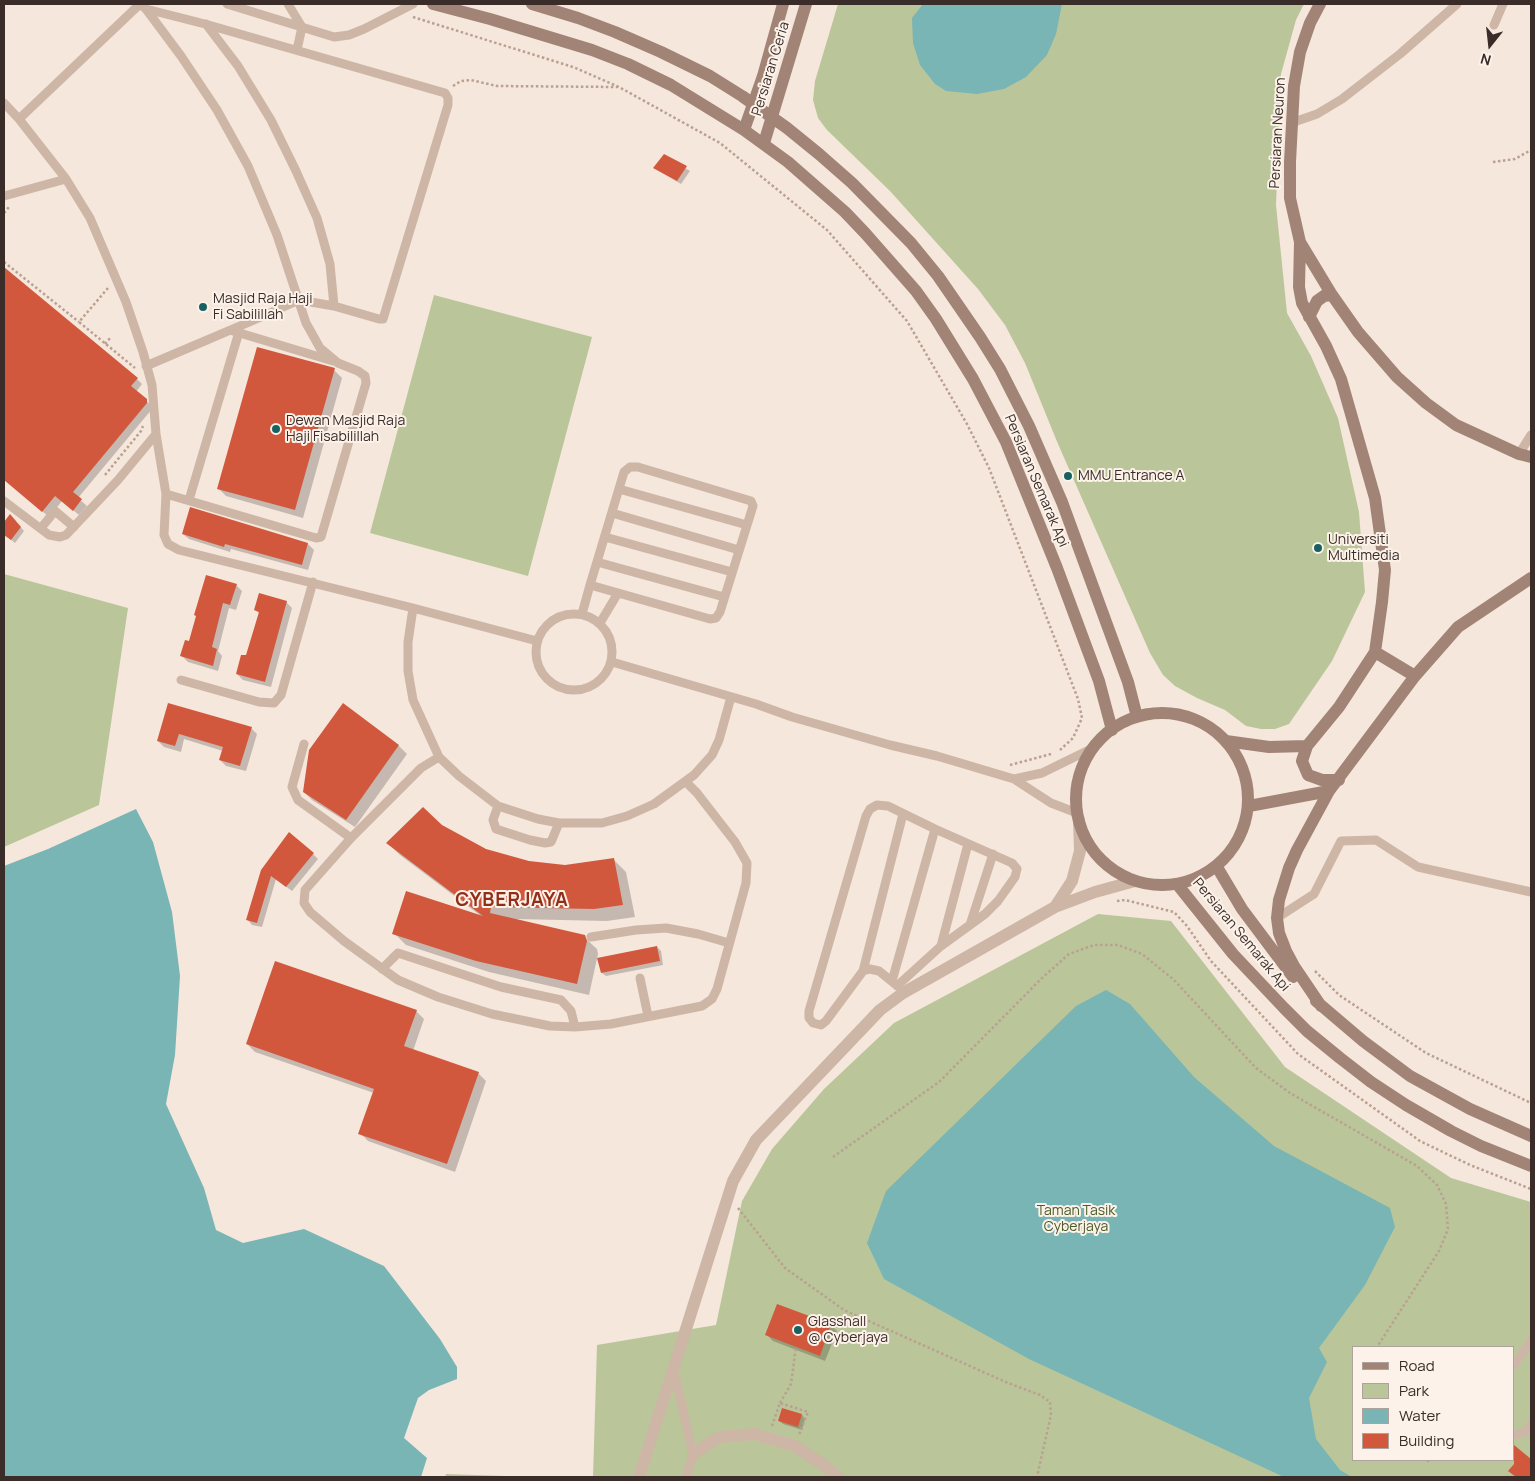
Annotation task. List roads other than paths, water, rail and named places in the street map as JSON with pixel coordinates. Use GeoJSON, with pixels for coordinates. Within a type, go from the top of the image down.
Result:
{"type":"FeatureCollection","features":[{"type":"Feature","properties":{"kind":"main road","name":"Persiaran Semarak Api"},"geometry":{"type":"LineString","coordinates":[[433,4],[555,39],[619,60],[671,85],[764,143],[817,186],[865,233],[916,291],[959,355],[1006,442],[1098,681],[1112,730]]}},
{"type":"Feature","properties":{"kind":"main road","name":"Persiaran Semarak Api"},"geometry":{"type":"LineString","coordinates":[[532,4],[615,32],[710,76],[787,128],[845,177],[911,242],[960,307],[1000,369],[1029,426],[1062,502],[1128,682],[1137,717]]}},
{"type":"Feature","properties":{"kind":"main road","name":"Persiaran Ceria"},"geometry":{"type":"LineString","coordinates":[[744,130],[754,104],[783,4]]}},
{"type":"Feature","properties":{"kind":"main road","name":"Persiaran Ceria"},"geometry":{"type":"LineString","coordinates":[[764,143],[806,4]]}},
{"type":"Feature","properties":{"kind":"main road","name":"Persiaran Neuron"},"geometry":{"type":"LineString","coordinates":[[1320,4],[1310,23],[1300,52],[1294,86],[1290,198],[1300,242],[1332,295],[1358,332],[1397,377],[1426,403],[1456,425],[1525,456]]}},
{"type":"Feature","properties":{"kind":"main road"},"geometry":{"type":"LineString","coordinates":[[1300,242],[1299,287],[1302,303],[1326,346],[1341,379],[1375,498],[1385,570],[1374,652],[1339,707],[1307,746],[1302,761],[1308,775],[1322,780],[1339,780]]}},
{"type":"Feature","properties":{"kind":"main road"},"geometry":{"type":"LineString","coordinates":[[1309,316],[1317,301],[1324,296],[1332,295]]}},
{"type":"Feature","properties":{"kind":"main road"},"geometry":{"type":"LineString","coordinates":[[1321,1006],[1286,951],[1279,932],[1277,918],[1279,900],[1289,868],[1330,791],[1415,676],[1458,626],[1531,578]]}},
{"type":"Feature","properties":{"kind":"main road"},"geometry":{"type":"LineString","coordinates":[[1374,652],[1415,676]]}},
{"type":"Feature","properties":{"kind":"main road","name":"Persiaran Semarak Api"},"geometry":{"type":"LineString","coordinates":[[1161,713],[1185,716],[1207,726],[1226,741],[1239,760],[1247,782],[1249,806],[1244,829],[1233,850],[1217,867],[1198,878],[1177,884],[1156,885],[1136,881],[1116,872],[1099,858],[1087,840],[1078,817],[1076,796],[1084,762],[1093,748],[1112,730],[1137,717],[1161,713]]}},
{"type":"Feature","properties":{"kind":"main road"},"geometry":{"type":"LineString","coordinates":[[1226,741],[1269,748],[1307,746]]}},
{"type":"Feature","properties":{"kind":"main road"},"geometry":{"type":"LineString","coordinates":[[1249,806],[1330,791]]}},
{"type":"Feature","properties":{"kind":"main road","name":"Persiaran Semarak Api"},"geometry":{"type":"LineString","coordinates":[[1217,867],[1242,909],[1301,988],[1363,1042],[1410,1076],[1470,1109],[1531,1136]]}},
{"type":"Feature","properties":{"kind":"main road","name":"Persiaran Semarak Api"},"geometry":{"type":"LineString","coordinates":[[1177,884],[1233,954],[1307,1031],[1340,1058],[1392,1096],[1451,1131],[1531,1166]]}},
{"type":"Feature","properties":{"kind":"street"},"geometry":{"type":"LineString","coordinates":[[1056,907],[1072,881],[1080,851],[1078,817]]}},
{"type":"Feature","properties":{"kind":"street"},"geometry":{"type":"LineString","coordinates":[[639,1477],[728,1195],[733,1181],[756,1140],[880,1010],[897,987],[1056,907],[1095,892],[1136,881]]}},
{"type":"Feature","properties":{"kind":"street"},"geometry":{"type":"LineString","coordinates":[[693,1454],[719,1437],[755,1434],[795,1446],[838,1477]]}},
{"type":"Feature","properties":{"kind":"lane"},"geometry":{"type":"LineString","coordinates":[[227,4],[302,28],[334,36],[364,29],[413,4]]}},
{"type":"Feature","properties":{"kind":"lane"},"geometry":{"type":"LineString","coordinates":[[288,4],[302,28],[297,50]]}},
{"type":"Feature","properties":{"kind":"lane"},"geometry":{"type":"LineString","coordinates":[[1292,124],[1317,114],[1342,99],[1400,54],[1456,4]]}},
{"type":"Feature","properties":{"kind":"lane"},"geometry":{"type":"LineString","coordinates":[[1494,25],[1503,4]]}},
{"type":"Feature","properties":{"kind":"lane"},"geometry":{"type":"LineString","coordinates":[[142,6],[445,93],[448,98],[448,105],[383,319],[334,306],[299,300],[235,331],[146,366]]}},
{"type":"Feature","properties":{"kind":"lane"},"geometry":{"type":"LineString","coordinates":[[20,119],[142,6]]}},
{"type":"Feature","properties":{"kind":"lane"},"geometry":{"type":"LineString","coordinates":[[142,6],[217,110],[248,166],[278,235],[306,323],[320,348],[338,363]]}},
{"type":"Feature","properties":{"kind":"lane"},"geometry":{"type":"LineString","coordinates":[[205,24],[238,66],[271,120],[296,171],[317,218],[330,264],[334,306]]}},
{"type":"Feature","properties":{"kind":"lane"},"geometry":{"type":"LineString","coordinates":[[4,103],[20,119],[66,179],[94,227],[126,302],[152,385],[156,434],[166,494],[164,535],[168,544],[179,550],[313,582],[537,641]]}},
{"type":"Feature","properties":{"kind":"lane"},"geometry":{"type":"LineString","coordinates":[[4,196],[66,179]]}},
{"type":"Feature","properties":{"kind":"lane"},"geometry":{"type":"LineString","coordinates":[[166,494],[316,538],[321,537],[366,383],[365,376],[338,363],[235,331]]}},
{"type":"Feature","properties":{"kind":"lane"},"geometry":{"type":"LineString","coordinates":[[189,500],[235,331]]}},
{"type":"Feature","properties":{"kind":"lane"},"geometry":{"type":"LineString","coordinates":[[4,501],[49,535],[60,537],[66,535],[118,480],[156,434]]}},
{"type":"Feature","properties":{"kind":"lane"},"geometry":{"type":"LineString","coordinates":[[1525,456],[1531,435]]}},
{"type":"Feature","properties":{"kind":"lane"},"geometry":{"type":"LineString","coordinates":[[582,614],[590,585],[624,472],[630,467],[638,467],[751,501],[753,506],[716,618],[710,619],[590,585]]}},
{"type":"Feature","properties":{"kind":"lane"},"geometry":{"type":"LineString","coordinates":[[619,489],[747,525]]}},
{"type":"Feature","properties":{"kind":"lane"},"geometry":{"type":"LineString","coordinates":[[41,528],[56,511],[74,527]]}},
{"type":"Feature","properties":{"kind":"lane"},"geometry":{"type":"LineString","coordinates":[[612,513],[739,550]]}},
{"type":"Feature","properties":{"kind":"lane"},"geometry":{"type":"LineString","coordinates":[[605,537],[732,572]]}},
{"type":"Feature","properties":{"kind":"lane"},"geometry":{"type":"LineString","coordinates":[[597,562],[724,597]]}},
{"type":"Feature","properties":{"kind":"lane"},"geometry":{"type":"LineString","coordinates":[[181,680],[259,702],[274,703],[281,695],[313,582]]}},
{"type":"Feature","properties":{"kind":"lane"},"geometry":{"type":"LineString","coordinates":[[600,623],[618,593]]}},
{"type":"Feature","properties":{"kind":"lane"},"geometry":{"type":"LineString","coordinates":[[413,608],[408,642],[408,671],[413,700],[439,757],[459,776],[498,806],[538,819],[559,823],[602,823],[627,816],[654,804],[686,782],[712,755],[719,740],[731,697]]}},
{"type":"Feature","properties":{"kind":"lane"},"geometry":{"type":"LineString","coordinates":[[582,614],[592,617],[607,631],[612,641],[612,662],[606,674],[596,684],[584,689],[570,690],[557,686],[546,678],[539,667],[536,654],[537,641],[547,624],[554,619],[563,615],[582,614]]}},
{"type":"Feature","properties":{"kind":"lane"},"geometry":{"type":"LineString","coordinates":[[612,662],[1014,780],[1078,817]]}},
{"type":"Feature","properties":{"kind":"lane"},"geometry":{"type":"LineString","coordinates":[[304,744],[292,787],[298,800],[351,838]]}},
{"type":"Feature","properties":{"kind":"lane"},"geometry":{"type":"LineString","coordinates":[[1014,780],[1042,773],[1093,748]]}},
{"type":"Feature","properties":{"kind":"lane"},"geometry":{"type":"LineString","coordinates":[[439,757],[421,768],[351,838],[305,890],[304,903],[317,918],[398,980],[438,997],[492,1014],[550,1026],[576,1027],[611,1024],[702,1006],[712,999],[717,989],[746,882],[747,863],[736,842],[686,782]]}},
{"type":"Feature","properties":{"kind":"lane"},"geometry":{"type":"LineString","coordinates":[[498,806],[493,820],[496,829],[522,838],[545,843],[551,842],[559,823]]}},
{"type":"Feature","properties":{"kind":"lane"},"geometry":{"type":"LineString","coordinates":[[897,987],[941,946],[998,901],[1015,877],[1017,869],[1012,863],[888,806],[877,806],[870,809],[866,816],[809,1011],[809,1018],[814,1023],[821,1025],[826,1021],[863,971],[903,814]]}},
{"type":"Feature","properties":{"kind":"lane"},"geometry":{"type":"LineString","coordinates":[[897,987],[935,829]]}},
{"type":"Feature","properties":{"kind":"lane"},"geometry":{"type":"LineString","coordinates":[[1277,918],[1314,894],[1341,840],[1376,840],[1418,867],[1531,892]]}},
{"type":"Feature","properties":{"kind":"lane"},"geometry":{"type":"LineString","coordinates":[[941,946],[968,844]]}},
{"type":"Feature","properties":{"kind":"lane"},"geometry":{"type":"LineString","coordinates":[[970,925],[993,854]]}},
{"type":"Feature","properties":{"kind":"lane"},"geometry":{"type":"LineString","coordinates":[[591,937],[636,930],[666,928],[698,934],[729,943]]}},
{"type":"Feature","properties":{"kind":"lane"},"geometry":{"type":"LineString","coordinates":[[382,969],[398,953],[501,987],[562,1000],[570,1010],[576,1027]]}},
{"type":"Feature","properties":{"kind":"lane"},"geometry":{"type":"LineString","coordinates":[[863,971],[870,969],[879,971],[897,987]]}},
{"type":"Feature","properties":{"kind":"lane"},"geometry":{"type":"LineString","coordinates":[[640,978],[648,1016]]}},
{"type":"Feature","properties":{"kind":"lane"},"geometry":{"type":"LineString","coordinates":[[1515,1364],[1531,1340]]}},
{"type":"Feature","properties":{"kind":"lane"},"geometry":{"type":"LineString","coordinates":[[673,1369],[693,1454],[686,1477]]}},
{"type":"Feature","properties":{"kind":"lane"},"geometry":{"type":"LineString","coordinates":[[1515,1435],[1525,1432],[1531,1424]]}},
{"type":"Feature","properties":{"kind":"water"},"geometry":{"type":"Polygon","coordinates":[[[923,4],[1062,4],[1056,34],[1047,55],[1026,77],[1004,89],[977,94],[946,91],[935,84],[920,65],[913,43],[912,18],[923,4]]]}},
{"type":"Feature","properties":{"kind":"water"},"geometry":{"type":"Polygon","coordinates":[[[136,809],[153,842],[172,912],[180,976],[175,1055],[166,1104],[204,1188],[216,1230],[243,1243],[304,1229],[384,1266],[440,1339],[457,1367],[457,1379],[429,1390],[418,1398],[404,1438],[427,1458],[421,1477],[4,1477],[4,866],[48,849],[136,809]]]}},
{"type":"Feature","properties":{"kind":"water"},"geometry":{"type":"Polygon","coordinates":[[[1106,990],[1130,1004],[1194,1077],[1274,1146],[1390,1208],[1395,1227],[1365,1285],[1319,1348],[1327,1362],[1309,1398],[1316,1439],[1340,1470],[1352,1477],[1284,1477],[1029,1359],[884,1279],[867,1243],[886,1191],[1076,1006],[1106,990]]]}},
{"type":"Feature","properties":{"kind":"place","name":"Masjid Raja Haji Fi Sabilillah"},"geometry":{"type":"Point","coordinates":[203,307]}},
{"type":"Feature","properties":{"kind":"place","name":"Dewan Masjid Raja Haji Fisabilillah"},"geometry":{"type":"Point","coordinates":[276,429]}},
{"type":"Feature","properties":{"kind":"place","name":"MMU Entrance A"},"geometry":{"type":"Point","coordinates":[1068,476]}},
{"type":"Feature","properties":{"kind":"place","name":"Universiti Multimedia"},"geometry":{"type":"Point","coordinates":[1318,548]}},
{"type":"Feature","properties":{"kind":"place","name":"Glasshall @ Cyberjaya"},"geometry":{"type":"Point","coordinates":[798,1330]}},
{"type":"Feature","properties":{"kind":"district","name":"CYBERJAYA"},"geometry":{"type":"Point","coordinates":[512,901]}},
{"type":"Feature","properties":{"kind":"park label","name":"Taman Tasik Cyberjaya"},"geometry":{"type":"Point","coordinates":[1076,1220]}}]}
